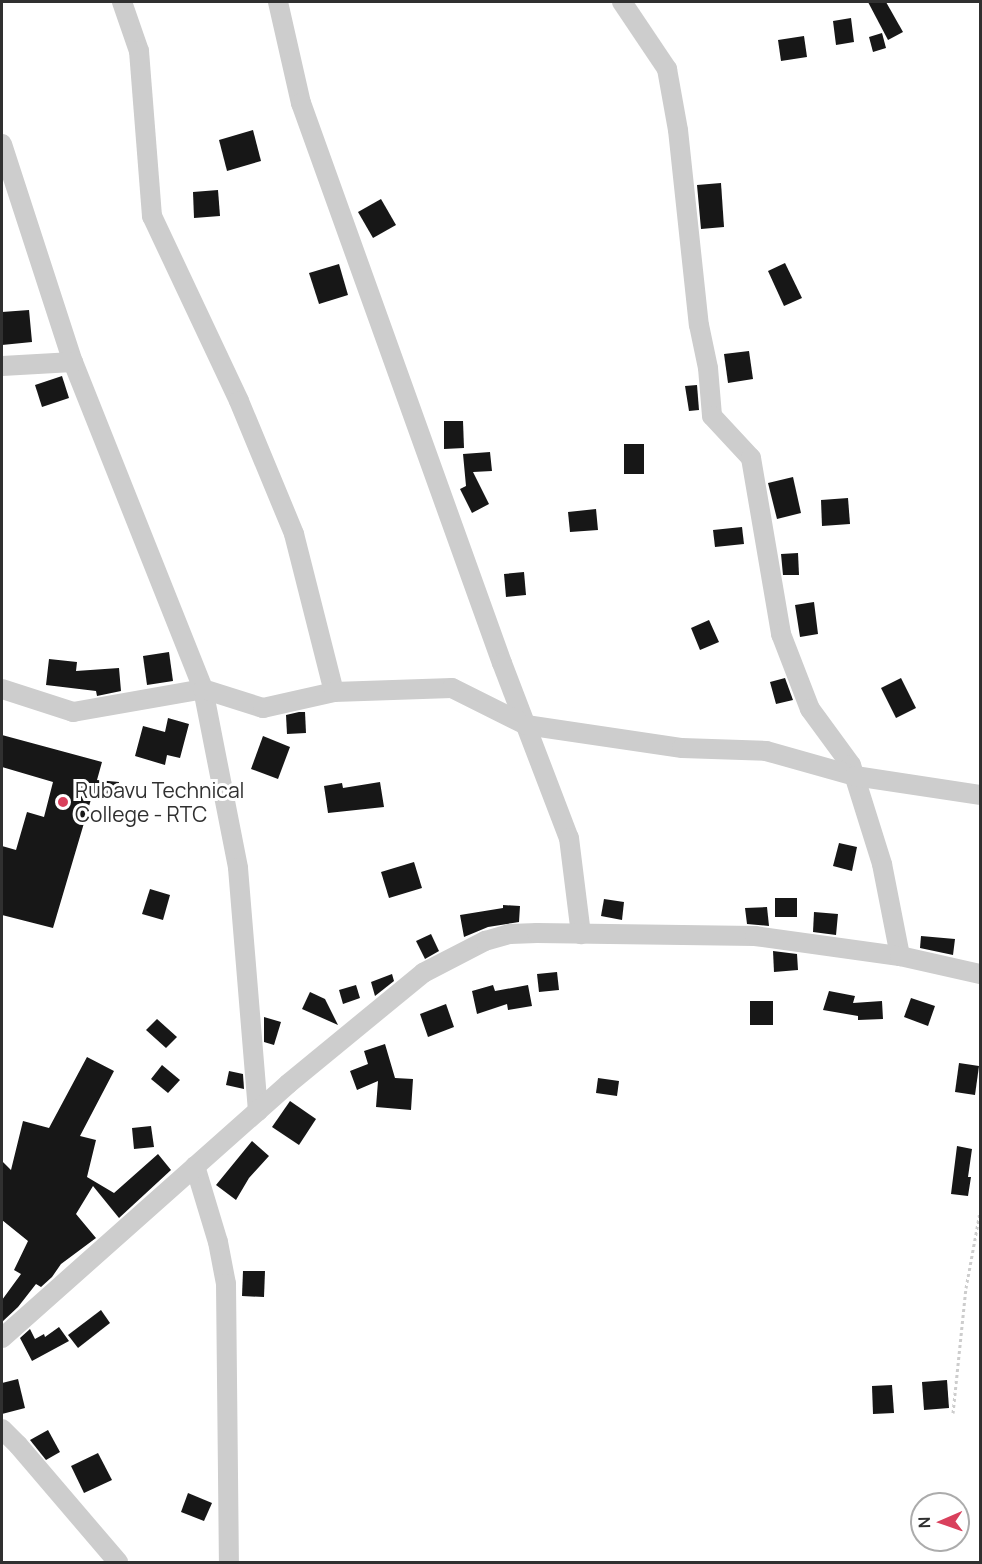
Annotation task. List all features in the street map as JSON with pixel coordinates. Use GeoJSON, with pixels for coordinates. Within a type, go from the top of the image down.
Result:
{"type":"FeatureCollection","features":[{"type":"Feature","properties":{"kind":"street"},"geometry":{"type":"LineString","coordinates":[[122,2],[139,51],[152,216],[239,401],[294,534],[334,692]]}},
{"type":"Feature","properties":{"kind":"street"},"geometry":{"type":"LineString","coordinates":[[278,2],[301,103],[569,838],[581,933]]}},
{"type":"Feature","properties":{"kind":"street"},"geometry":{"type":"LineString","coordinates":[[622,2],[667,69],[678,130],[695,294],[708,368],[712,416],[751,458],[781,634],[810,709],[851,765],[882,864],[900,956]]}},
{"type":"Feature","properties":{"kind":"street"},"geometry":{"type":"LineString","coordinates":[[2,144],[73,362],[203,689],[238,868],[258,1111]]}},
{"type":"Feature","properties":{"kind":"street"},"geometry":{"type":"LineString","coordinates":[[2,366],[73,362]]}},
{"type":"Feature","properties":{"kind":"street"},"geometry":{"type":"LineString","coordinates":[[2,689],[72,712],[203,689],[263,708],[334,692],[452,688],[526,725],[682,748],[766,751],[855,776],[981,795]]}},
{"type":"Feature","properties":{"kind":"street"},"geometry":{"type":"LineString","coordinates":[[2,1338],[258,1111],[423,973],[453,956],[510,934],[755,936],[900,956],[981,974]]}},
{"type":"Feature","properties":{"kind":"street"},"geometry":{"type":"LineString","coordinates":[[195,1166],[218,1242],[226,1284],[229,1563]]}},
{"type":"Feature","properties":{"kind":"street"},"geometry":{"type":"LineString","coordinates":[[2,1429],[118,1563]]}},
{"type":"Feature","properties":{"kind":"path"},"geometry":{"type":"LineString","coordinates":[[953,1413],[966,1288],[981,1212]]}},
{"type":"Feature","properties":{"kind":"building"},"geometry":{"type":"Polygon","coordinates":[[[868,2],[886,2],[903,32],[888,40],[868,2]]]}},
{"type":"Feature","properties":{"kind":"building"},"geometry":{"type":"Polygon","coordinates":[[[851,18],[854,42],[836,45],[833,21],[851,18]]]}},
{"type":"Feature","properties":{"kind":"building"},"geometry":{"type":"Polygon","coordinates":[[[882,33],[886,48],[873,52],[869,37],[882,33]]]}},
{"type":"Feature","properties":{"kind":"building"},"geometry":{"type":"Polygon","coordinates":[[[804,36],[807,57],[781,61],[778,40],[804,36]]]}},
{"type":"Feature","properties":{"kind":"building"},"geometry":{"type":"Polygon","coordinates":[[[253,130],[261,161],[227,171],[219,140],[253,130]]]}},
{"type":"Feature","properties":{"kind":"building"},"geometry":{"type":"Polygon","coordinates":[[[721,183],[724,227],[701,229],[697,185],[721,183]]]}},
{"type":"Feature","properties":{"kind":"building"},"geometry":{"type":"Polygon","coordinates":[[[218,190],[220,216],[194,218],[193,192],[218,190]]]}},
{"type":"Feature","properties":{"kind":"building"},"geometry":{"type":"Polygon","coordinates":[[[381,199],[396,225],[373,238],[358,212],[381,199]]]}},
{"type":"Feature","properties":{"kind":"building"},"geometry":{"type":"Polygon","coordinates":[[[785,263],[802,298],[784,306],[768,271],[785,263]]]}},
{"type":"Feature","properties":{"kind":"building"},"geometry":{"type":"Polygon","coordinates":[[[339,264],[348,295],[319,304],[309,273],[339,264]]]}},
{"type":"Feature","properties":{"kind":"building"},"geometry":{"type":"Polygon","coordinates":[[[29,310],[32,342],[2,345],[2,312],[29,310]]]}},
{"type":"Feature","properties":{"kind":"building"},"geometry":{"type":"Polygon","coordinates":[[[749,351],[753,379],[728,383],[724,354],[749,351]]]}},
{"type":"Feature","properties":{"kind":"building"},"geometry":{"type":"Polygon","coordinates":[[[62,376],[69,398],[42,407],[35,385],[62,376]]]}},
{"type":"Feature","properties":{"kind":"building"},"geometry":{"type":"Polygon","coordinates":[[[697,385],[699,410],[689,411],[685,386],[697,385]]]}},
{"type":"Feature","properties":{"kind":"building"},"geometry":{"type":"Polygon","coordinates":[[[444,421],[463,421],[464,448],[444,449],[444,421]]]}},
{"type":"Feature","properties":{"kind":"building"},"geometry":{"type":"Polygon","coordinates":[[[624,444],[644,444],[644,474],[624,474],[624,444]]]}},
{"type":"Feature","properties":{"kind":"building"},"geometry":{"type":"Polygon","coordinates":[[[490,452],[492,471],[473,472],[489,504],[472,513],[460,489],[466,486],[463,454],[490,452]]]}},
{"type":"Feature","properties":{"kind":"building"},"geometry":{"type":"Polygon","coordinates":[[[793,477],[801,513],[777,519],[768,483],[793,477]]]}},
{"type":"Feature","properties":{"kind":"building"},"geometry":{"type":"Polygon","coordinates":[[[848,498],[850,524],[822,526],[821,500],[848,498]]]}},
{"type":"Feature","properties":{"kind":"building"},"geometry":{"type":"Polygon","coordinates":[[[596,509],[598,530],[570,532],[568,512],[596,509]]]}},
{"type":"Feature","properties":{"kind":"building"},"geometry":{"type":"Polygon","coordinates":[[[742,527],[744,544],[715,547],[713,530],[742,527]]]}},
{"type":"Feature","properties":{"kind":"building"},"geometry":{"type":"Polygon","coordinates":[[[798,553],[799,575],[783,575],[781,554],[798,553]]]}},
{"type":"Feature","properties":{"kind":"building"},"geometry":{"type":"Polygon","coordinates":[[[524,572],[526,595],[506,597],[504,574],[524,572]]]}},
{"type":"Feature","properties":{"kind":"building"},"geometry":{"type":"Polygon","coordinates":[[[814,602],[818,634],[800,637],[795,605],[814,602]]]}},
{"type":"Feature","properties":{"kind":"building"},"geometry":{"type":"Polygon","coordinates":[[[709,620],[719,642],[700,650],[691,628],[709,620]]]}},
{"type":"Feature","properties":{"kind":"building"},"geometry":{"type":"Polygon","coordinates":[[[169,652],[173,681],[147,685],[143,656],[169,652]]]}},
{"type":"Feature","properties":{"kind":"building"},"geometry":{"type":"Polygon","coordinates":[[[49,659],[77,662],[76,671],[119,668],[121,691],[97,696],[96,691],[46,685],[49,659]]]}},
{"type":"Feature","properties":{"kind":"building"},"geometry":{"type":"Polygon","coordinates":[[[785,678],[793,700],[776,704],[770,682],[785,678]]]}},
{"type":"Feature","properties":{"kind":"building"},"geometry":{"type":"Polygon","coordinates":[[[901,678],[916,708],[896,718],[881,688],[901,678]]]}},
{"type":"Feature","properties":{"kind":"building"},"geometry":{"type":"Polygon","coordinates":[[[305,712],[306,733],[287,734],[286,715],[305,712]]]}},
{"type":"Feature","properties":{"kind":"building"},"geometry":{"type":"Polygon","coordinates":[[[168,718],[189,724],[180,758],[167,755],[165,765],[135,756],[143,726],[165,732],[168,718]]]}},
{"type":"Feature","properties":{"kind":"building"},"geometry":{"type":"Polygon","coordinates":[[[2,735],[102,762],[97,780],[119,782],[117,799],[92,796],[53,928],[2,915],[2,846],[16,850],[27,812],[44,817],[53,782],[2,767],[2,735]]]}},
{"type":"Feature","properties":{"kind":"building"},"geometry":{"type":"Polygon","coordinates":[[[263,736],[290,747],[278,779],[251,769],[263,736]]]}},
{"type":"Feature","properties":{"kind":"building"},"geometry":{"type":"Polygon","coordinates":[[[380,782],[384,807],[328,813],[324,786],[342,783],[343,788],[380,782]]]}},
{"type":"Feature","properties":{"kind":"building"},"geometry":{"type":"Polygon","coordinates":[[[839,843],[857,847],[852,871],[833,866],[839,843]]]}},
{"type":"Feature","properties":{"kind":"building"},"geometry":{"type":"Polygon","coordinates":[[[414,862],[422,888],[389,898],[381,872],[414,862]]]}},
{"type":"Feature","properties":{"kind":"building"},"geometry":{"type":"Polygon","coordinates":[[[150,889],[170,895],[163,920],[142,914],[150,889]]]}},
{"type":"Feature","properties":{"kind":"building"},"geometry":{"type":"Polygon","coordinates":[[[775,898],[797,898],[797,917],[775,917],[775,898]]]}},
{"type":"Feature","properties":{"kind":"building"},"geometry":{"type":"Polygon","coordinates":[[[604,899],[624,902],[622,920],[601,916],[604,899]]]}},
{"type":"Feature","properties":{"kind":"building"},"geometry":{"type":"Polygon","coordinates":[[[503,905],[520,906],[519,922],[488,927],[464,937],[460,915],[503,908],[503,905]]]}},
{"type":"Feature","properties":{"kind":"building"},"geometry":{"type":"Polygon","coordinates":[[[767,907],[769,926],[747,924],[745,908],[767,907]]]}},
{"type":"Feature","properties":{"kind":"building"},"geometry":{"type":"Polygon","coordinates":[[[814,912],[838,914],[836,935],[813,932],[814,912]]]}},
{"type":"Feature","properties":{"kind":"building"},"geometry":{"type":"Polygon","coordinates":[[[431,934],[439,951],[425,959],[416,941],[431,934]]]}},
{"type":"Feature","properties":{"kind":"building"},"geometry":{"type":"Polygon","coordinates":[[[921,936],[955,939],[953,955],[920,948],[921,936]]]}},
{"type":"Feature","properties":{"kind":"building"},"geometry":{"type":"Polygon","coordinates":[[[773,951],[797,954],[798,970],[774,972],[773,951]]]}},
{"type":"Feature","properties":{"kind":"building"},"geometry":{"type":"Polygon","coordinates":[[[557,972],[559,990],[539,992],[537,974],[557,972]]]}},
{"type":"Feature","properties":{"kind":"building"},"geometry":{"type":"Polygon","coordinates":[[[392,974],[394,981],[375,996],[371,982],[392,974]]]}},
{"type":"Feature","properties":{"kind":"building"},"geometry":{"type":"Polygon","coordinates":[[[356,985],[360,998],[343,1004],[339,990],[356,985]]]}},
{"type":"Feature","properties":{"kind":"building"},"geometry":{"type":"Polygon","coordinates":[[[493,985],[495,991],[528,985],[532,1006],[508,1010],[507,1004],[477,1014],[472,991],[493,985]]]}},
{"type":"Feature","properties":{"kind":"building"},"geometry":{"type":"Polygon","coordinates":[[[829,991],[855,996],[853,1003],[882,1001],[883,1019],[858,1020],[858,1016],[823,1010],[829,991]]]}},
{"type":"Feature","properties":{"kind":"building"},"geometry":{"type":"Polygon","coordinates":[[[310,992],[325,999],[338,1025],[302,1009],[310,992]]]}},
{"type":"Feature","properties":{"kind":"building"},"geometry":{"type":"Polygon","coordinates":[[[911,998],[935,1006],[928,1026],[904,1017],[911,998]]]}},
{"type":"Feature","properties":{"kind":"building"},"geometry":{"type":"Polygon","coordinates":[[[750,1001],[773,1001],[773,1025],[750,1025],[750,1001]]]}},
{"type":"Feature","properties":{"kind":"building"},"geometry":{"type":"Polygon","coordinates":[[[446,1004],[454,1027],[428,1037],[420,1014],[446,1004]]]}},
{"type":"Feature","properties":{"kind":"building"},"geometry":{"type":"Polygon","coordinates":[[[264,1017],[281,1022],[274,1045],[264,1042],[264,1017]]]}},
{"type":"Feature","properties":{"kind":"building"},"geometry":{"type":"Polygon","coordinates":[[[157,1019],[177,1037],[166,1048],[146,1030],[157,1019]]]}},
{"type":"Feature","properties":{"kind":"building"},"geometry":{"type":"Polygon","coordinates":[[[385,1044],[395,1078],[413,1079],[411,1110],[376,1107],[378,1081],[357,1090],[350,1071],[368,1064],[364,1051],[385,1044]]]}},
{"type":"Feature","properties":{"kind":"building"},"geometry":{"type":"Polygon","coordinates":[[[87,1057],[114,1071],[80,1136],[96,1140],[87,1177],[114,1193],[158,1154],[171,1170],[119,1218],[93,1186],[76,1214],[96,1238],[61,1264],[41,1287],[36,1284],[18,1307],[2,1322],[2,1300],[21,1274],[14,1270],[28,1241],[2,1220],[2,1161],[11,1170],[23,1121],[49,1128],[87,1057]]]}},
{"type":"Feature","properties":{"kind":"building"},"geometry":{"type":"Polygon","coordinates":[[[959,1063],[979,1066],[975,1095],[955,1092],[959,1063]]]}},
{"type":"Feature","properties":{"kind":"building"},"geometry":{"type":"Polygon","coordinates":[[[162,1065],[180,1080],[168,1093],[151,1079],[162,1065]]]}},
{"type":"Feature","properties":{"kind":"building"},"geometry":{"type":"Polygon","coordinates":[[[229,1071],[243,1074],[244,1089],[226,1085],[229,1071]]]}},
{"type":"Feature","properties":{"kind":"building"},"geometry":{"type":"Polygon","coordinates":[[[598,1078],[619,1081],[617,1096],[596,1093],[598,1078]]]}},
{"type":"Feature","properties":{"kind":"building"},"geometry":{"type":"Polygon","coordinates":[[[290,1101],[316,1119],[299,1145],[272,1127],[290,1101]]]}},
{"type":"Feature","properties":{"kind":"building"},"geometry":{"type":"Polygon","coordinates":[[[151,1126],[154,1147],[134,1149],[132,1128],[151,1126]]]}},
{"type":"Feature","properties":{"kind":"building"},"geometry":{"type":"Polygon","coordinates":[[[252,1141],[269,1156],[249,1178],[236,1200],[216,1185],[252,1141]]]}},
{"type":"Feature","properties":{"kind":"building"},"geometry":{"type":"Polygon","coordinates":[[[957,1146],[972,1149],[968,1196],[951,1194],[957,1146]]]}},
{"type":"Feature","properties":{"kind":"building"},"geometry":{"type":"Polygon","coordinates":[[[243,1271],[265,1271],[264,1297],[242,1296],[243,1271]]]}},
{"type":"Feature","properties":{"kind":"building"},"geometry":{"type":"Polygon","coordinates":[[[101,1310],[110,1323],[78,1348],[68,1335],[101,1310]]]}},
{"type":"Feature","properties":{"kind":"building"},"geometry":{"type":"Polygon","coordinates":[[[59,1327],[69,1341],[32,1361],[20,1338],[30,1329],[35,1339],[44,1334],[45,1337],[59,1327]]]}},
{"type":"Feature","properties":{"kind":"building"},"geometry":{"type":"Polygon","coordinates":[[[18,1379],[25,1408],[2,1414],[2,1383],[18,1379]]]}},
{"type":"Feature","properties":{"kind":"building"},"geometry":{"type":"Polygon","coordinates":[[[947,1380],[949,1408],[924,1410],[922,1382],[947,1380]]]}},
{"type":"Feature","properties":{"kind":"building"},"geometry":{"type":"Polygon","coordinates":[[[892,1385],[894,1413],[873,1414],[872,1386],[892,1385]]]}},
{"type":"Feature","properties":{"kind":"building"},"geometry":{"type":"Polygon","coordinates":[[[48,1430],[60,1452],[46,1460],[30,1440],[48,1430]]]}},
{"type":"Feature","properties":{"kind":"building"},"geometry":{"type":"Polygon","coordinates":[[[98,1453],[112,1480],[84,1493],[71,1466],[98,1453]]]}},
{"type":"Feature","properties":{"kind":"building"},"geometry":{"type":"Polygon","coordinates":[[[188,1493],[212,1503],[204,1521],[181,1512],[188,1493]]]}},
{"type":"Feature","properties":{"kind":"place","name":"Rubavu Technical College - RTC"},"geometry":{"type":"Point","coordinates":[63,802]}}]}
